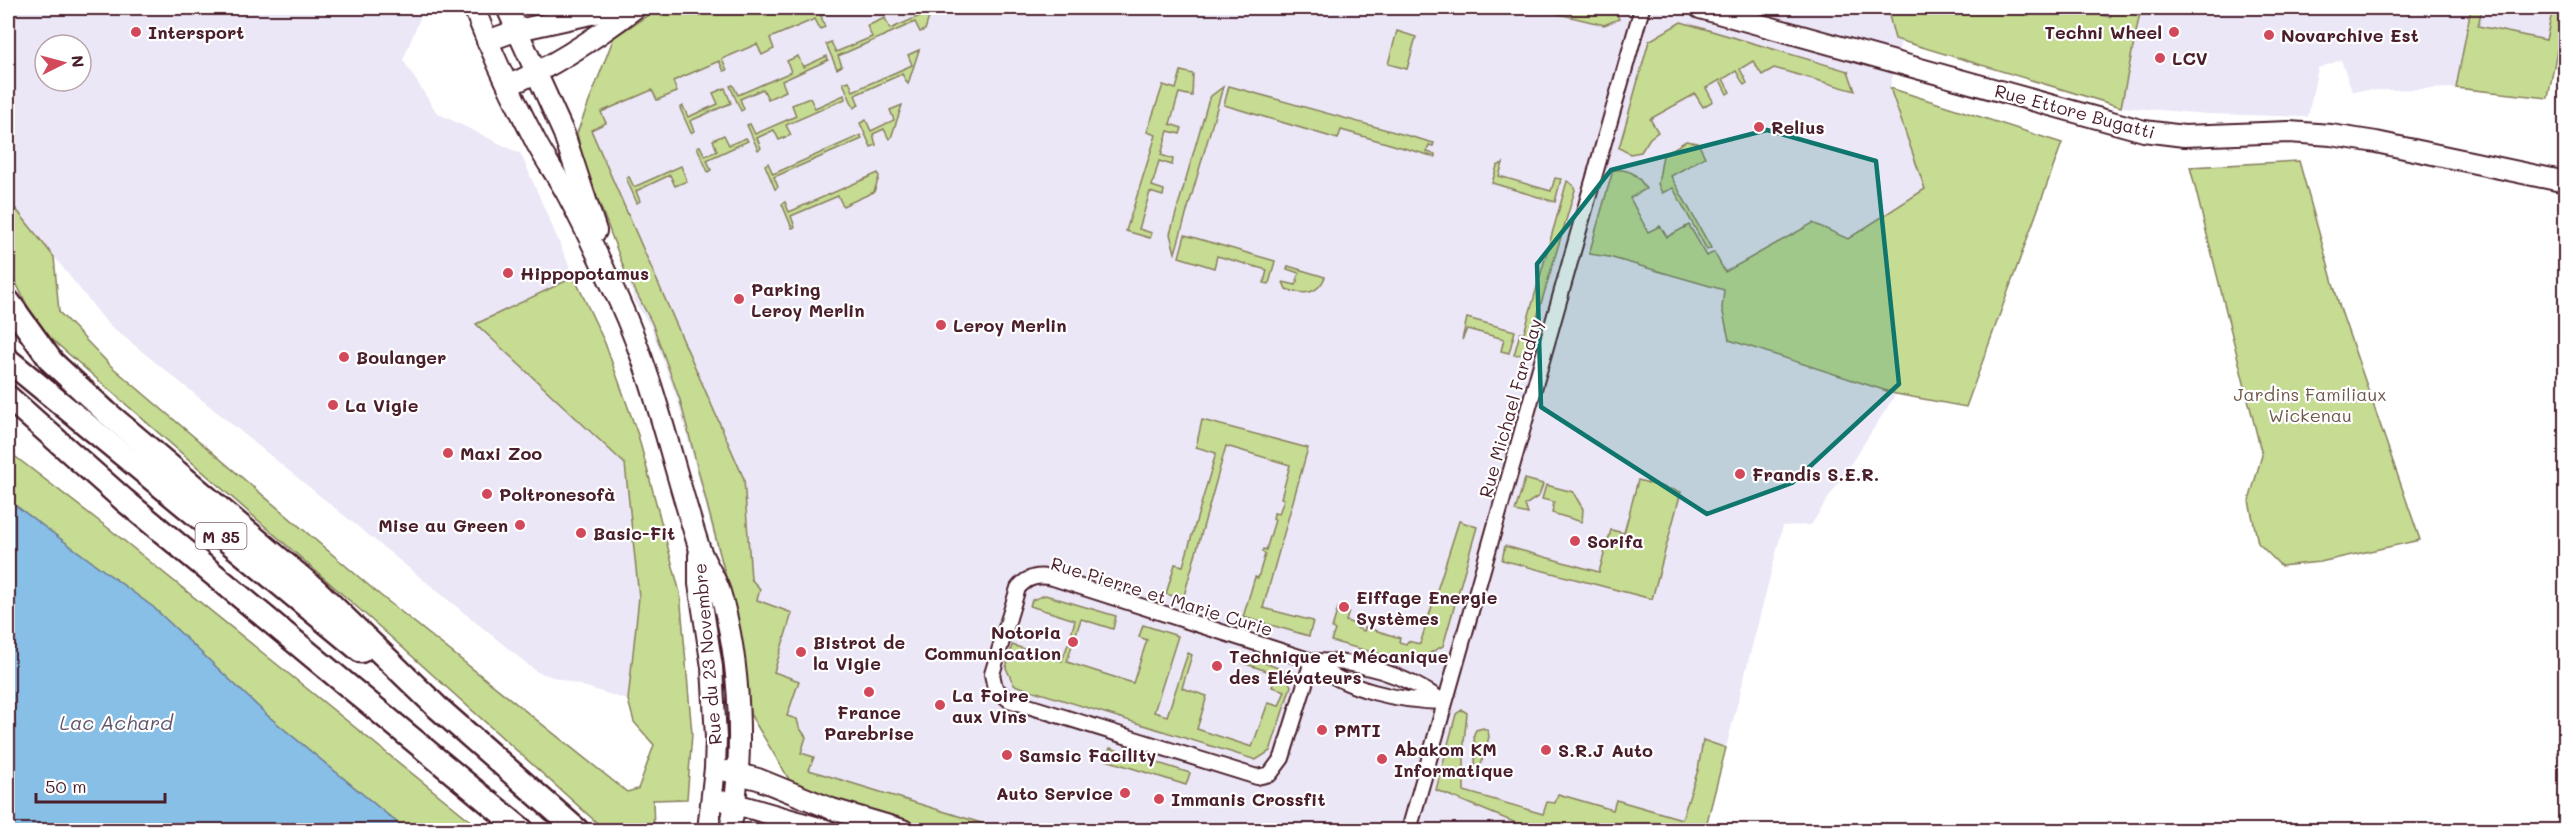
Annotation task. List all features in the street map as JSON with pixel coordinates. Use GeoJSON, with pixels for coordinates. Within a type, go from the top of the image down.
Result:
{"type":"FeatureCollection","features":[{"type":"Feature","properties":{"kind":"highway"},"geometry":{"type":"LineString","coordinates":[[8,301],[52,362],[115,420],[316,590],[437,707]]}},
{"type":"Feature","properties":{"kind":"highway","name":"M 35"},"geometry":{"type":"LineString","coordinates":[[8,360],[344,638],[437,707],[577,831]]}},
{"type":"Feature","properties":{"kind":"highway","name":"M 35"},"geometry":{"type":"LineString","coordinates":[[9,399],[124,500],[522,831]]}},
{"type":"Feature","properties":{"kind":"main road","name":"Rue du 23 Novembre"},"geometry":{"type":"LineString","coordinates":[[507,8],[567,141],[619,302],[664,424],[699,549],[719,591],[732,642],[738,721],[738,773],[730,831]]}},
{"type":"Feature","properties":{"kind":"main road"},"geometry":{"type":"LineString","coordinates":[[487,41],[518,30],[572,19],[608,8]]}},
{"type":"Feature","properties":{"kind":"main road"},"geometry":{"type":"LineString","coordinates":[[509,85],[537,74],[608,29],[635,8]]}},
{"type":"Feature","properties":{"kind":"main road","name":"Rue Ettore Bugatti"},"geometry":{"type":"LineString","coordinates":[[1700,8],[2144,131],[2200,136],[2289,132],[2331,135],[2376,142],[2565,182]]}},
{"type":"Feature","properties":{"kind":"main road","name":"Rue du 23 Novembre"},"geometry":{"type":"LineString","coordinates":[[474,9],[523,117],[567,193],[619,302]]}},
{"type":"Feature","properties":{"kind":"main road","name":"Rue du 23 Novembre"},"geometry":{"type":"LineString","coordinates":[[699,549],[699,584],[712,676],[715,768],[708,831]]}},
{"type":"Feature","properties":{"kind":"main road"},"geometry":{"type":"LineString","coordinates":[[715,768],[738,773],[832,809],[903,831]]}},
{"type":"Feature","properties":{"kind":"main road"},"geometry":{"type":"LineString","coordinates":[[711,798],[826,831]]}},
{"type":"Feature","properties":{"kind":"street","name":"Rue Michael Faraday"},"geometry":{"type":"LineString","coordinates":[[1408,826],[1642,8]]}},
{"type":"Feature","properties":{"kind":"street","name":"Rue Pierre et Marie Curie"},"geometry":{"type":"LineString","coordinates":[[1312,661],[1282,758],[1270,774],[1257,777],[1009,700],[995,688],[992,674],[1018,588],[1027,580],[1040,576],[1053,578],[1312,661],[1336,661],[1384,672],[1420,687],[1444,702]]}},
{"type":"Feature","properties":{"kind":"street","name":"Rue Pierre et Marie Curie"},"geometry":{"type":"LineString","coordinates":[[1312,661],[1333,676],[1361,687],[1407,699],[1444,702]]}},
{"type":"Feature","properties":{"kind":"highlighted area"},"geometry":{"type":"Polygon","coordinates":[[[1767,130],[1876,161],[1899,384],[1792,483],[1707,514],[1541,407],[1537,264],[1611,170],[1767,130]]]}},
{"type":"Feature","properties":{"kind":"shaded area"},"geometry":{"type":"Polygon","coordinates":[[[8,8],[424,8],[403,60],[437,113],[521,154],[574,277],[476,324],[625,464],[639,597],[628,700],[537,672],[107,323],[8,199],[8,8]]]}},
{"type":"Feature","properties":{"kind":"shaded area"},"geometry":{"type":"Polygon","coordinates":[[[602,8],[1534,8],[1604,25],[1619,19],[1614,8],[2565,8],[2565,38],[2562,33],[2548,98],[2456,88],[2352,91],[2341,60],[2318,68],[2308,117],[2208,114],[2121,107],[1901,41],[1890,88],[1925,189],[1848,239],[1729,339],[1896,394],[1811,525],[1783,526],[1705,830],[1004,830],[809,770],[784,720],[740,623],[718,553],[678,402],[651,327],[636,304],[577,138],[615,31],[602,8]]]}},
{"type":"Feature","properties":{"kind":"green space"},"geometry":{"type":"Polygon","coordinates":[[[659,8],[841,8],[821,16],[825,27],[820,29],[815,19],[770,38],[774,49],[762,55],[757,44],[722,59],[727,70],[724,71],[719,61],[673,81],[677,92],[657,100],[652,90],[601,112],[606,123],[591,130],[744,479],[751,579],[760,589],[757,600],[792,613],[774,672],[799,681],[787,716],[797,719],[806,737],[801,753],[814,757],[809,770],[1004,830],[934,830],[802,788],[790,781],[750,714],[741,635],[680,400],[652,323],[625,271],[583,160],[577,133],[614,37],[659,8]]]}},
{"type":"Feature","properties":{"kind":"green space"},"geometry":{"type":"Polygon","coordinates":[[[1534,8],[1614,8],[1619,19],[1604,25],[1534,8]]]}},
{"type":"Feature","properties":{"kind":"green space"},"geometry":{"type":"Polygon","coordinates":[[[1887,8],[2075,8],[2110,17],[2112,8],[2141,8],[2121,107],[1895,39],[1887,8]]]}},
{"type":"Feature","properties":{"kind":"green space"},"geometry":{"type":"Polygon","coordinates":[[[2471,8],[2482,8],[2478,26],[2546,40],[2553,8],[2565,8],[2548,98],[2456,88],[2471,8]]]}},
{"type":"Feature","properties":{"kind":"green space"},"geometry":{"type":"Polygon","coordinates":[[[931,11],[925,30],[920,32],[915,22],[838,56],[842,66],[837,69],[826,44],[831,42],[836,52],[872,37],[867,26],[885,18],[890,29],[931,11]]]}},
{"type":"Feature","properties":{"kind":"green space"},"geometry":{"type":"Polygon","coordinates":[[[1681,22],[1848,71],[1855,91],[1774,68],[1762,75],[1753,61],[1740,69],[1747,83],[1744,85],[1736,71],[1723,79],[1730,92],[1727,94],[1720,80],[1706,88],[1713,101],[1703,107],[1695,94],[1650,119],[1658,132],[1650,138],[1641,152],[1630,154],[1619,148],[1649,41],[1681,22]]]}},
{"type":"Feature","properties":{"kind":"green space"},"geometry":{"type":"Polygon","coordinates":[[[1397,31],[1416,37],[1407,69],[1388,64],[1397,31]]]}},
{"type":"Feature","properties":{"kind":"green space"},"geometry":{"type":"Polygon","coordinates":[[[919,50],[908,84],[902,74],[855,95],[859,105],[854,108],[843,83],[849,81],[853,91],[912,65],[908,55],[919,50]]]}},
{"type":"Feature","properties":{"kind":"green space"},"geometry":{"type":"Polygon","coordinates":[[[798,56],[803,67],[827,56],[828,60],[782,81],[786,91],[768,99],[763,89],[740,99],[744,109],[741,111],[730,86],[733,85],[738,95],[791,72],[787,61],[798,56]]]}},
{"type":"Feature","properties":{"kind":"green space"},"geometry":{"type":"Polygon","coordinates":[[[1181,71],[1193,74],[1192,96],[1179,93],[1170,124],[1182,128],[1180,134],[1168,131],[1161,155],[1173,159],[1172,165],[1159,161],[1152,186],[1164,190],[1163,196],[1150,192],[1139,229],[1152,233],[1150,238],[1126,231],[1156,135],[1147,132],[1163,85],[1176,89],[1181,71]]]}},
{"type":"Feature","properties":{"kind":"green space"},"geometry":{"type":"Polygon","coordinates":[[[1229,86],[1434,143],[1433,146],[1429,145],[1427,152],[1435,154],[1435,157],[1341,130],[1338,139],[1224,105],[1229,86]]]}},
{"type":"Feature","properties":{"kind":"green space"},"geometry":{"type":"Polygon","coordinates":[[[1223,87],[1175,253],[1170,234],[1208,102],[1211,96],[1223,87]]]}},
{"type":"Feature","properties":{"kind":"green space"},"geometry":{"type":"Polygon","coordinates":[[[725,88],[731,103],[690,121],[694,131],[691,133],[680,108],[683,106],[688,117],[718,104],[713,93],[725,88]]]}},
{"type":"Feature","properties":{"kind":"green space"},"geometry":{"type":"Polygon","coordinates":[[[1890,88],[2062,143],[1966,407],[1896,394],[1729,340],[1722,308],[1724,290],[1609,257],[1589,254],[1613,170],[1629,171],[1640,180],[1646,189],[1630,198],[1648,232],[1660,226],[1667,237],[1689,225],[1707,256],[1714,252],[1725,272],[1813,223],[1848,239],[1925,189],[1890,88]]]}},
{"type":"Feature","properties":{"kind":"green space"},"geometry":{"type":"Polygon","coordinates":[[[844,95],[845,99],[786,125],[791,135],[779,140],[774,130],[757,138],[761,148],[758,150],[747,125],[750,124],[755,134],[796,116],[792,105],[810,98],[815,108],[844,95]]]}},
{"type":"Feature","properties":{"kind":"green space"},"geometry":{"type":"Polygon","coordinates":[[[902,105],[891,138],[889,139],[884,129],[873,134],[876,145],[871,147],[860,123],[866,120],[871,131],[894,120],[890,110],[902,105]]]}},
{"type":"Feature","properties":{"kind":"green space"},"geometry":{"type":"Polygon","coordinates":[[[724,135],[729,145],[746,138],[748,141],[707,160],[711,170],[708,172],[697,147],[700,146],[705,156],[717,151],[713,140],[724,135]]]}},
{"type":"Feature","properties":{"kind":"green space"},"geometry":{"type":"Polygon","coordinates":[[[861,135],[862,139],[774,177],[778,187],[775,189],[765,165],[768,163],[773,174],[861,135]]]}},
{"type":"Feature","properties":{"kind":"green space"},"geometry":{"type":"Polygon","coordinates":[[[1686,141],[1698,143],[1705,157],[1671,176],[1711,248],[1707,250],[1673,188],[1662,193],[1658,184],[1663,155],[1686,141]]]}},
{"type":"Feature","properties":{"kind":"green space","name":"Jardins Familiaux Wickenau"},"geometry":{"type":"Polygon","coordinates":[[[2299,161],[2340,308],[2420,540],[2320,562],[2281,566],[2258,543],[2249,501],[2262,455],[2190,167],[2299,161]]]}},
{"type":"Feature","properties":{"kind":"green space"},"geometry":{"type":"Polygon","coordinates":[[[1503,163],[1499,176],[1551,191],[1555,178],[1561,179],[1555,202],[1492,183],[1497,166],[1503,163]]]}},
{"type":"Feature","properties":{"kind":"green space"},"geometry":{"type":"Polygon","coordinates":[[[681,166],[687,181],[675,186],[670,175],[636,191],[640,201],[637,203],[626,178],[629,177],[634,187],[681,166]]]}},
{"type":"Feature","properties":{"kind":"green space"},"geometry":{"type":"Polygon","coordinates":[[[878,173],[879,177],[874,192],[843,206],[838,196],[791,216],[795,227],[792,228],[782,204],[785,202],[789,212],[878,173]]]}},
{"type":"Feature","properties":{"kind":"green space"},"geometry":{"type":"Polygon","coordinates":[[[1567,181],[1573,185],[1575,190],[1526,354],[1514,355],[1520,333],[1524,333],[1567,181]]]}},
{"type":"Feature","properties":{"kind":"green space"},"geometry":{"type":"Polygon","coordinates":[[[8,199],[54,257],[59,312],[111,366],[380,595],[627,792],[638,789],[654,745],[634,722],[628,700],[639,597],[625,464],[476,324],[574,277],[605,343],[638,435],[680,593],[692,734],[687,799],[653,800],[654,830],[605,830],[383,630],[47,335],[30,311],[8,267],[8,199]]]}},
{"type":"Feature","properties":{"kind":"green space"},"geometry":{"type":"Polygon","coordinates":[[[1185,235],[1275,261],[1269,284],[1264,283],[1267,270],[1217,256],[1214,268],[1179,257],[1185,235]]]}},
{"type":"Feature","properties":{"kind":"green space"},"geometry":{"type":"Polygon","coordinates":[[[1288,266],[1325,277],[1314,290],[1304,293],[1292,291],[1286,289],[1283,282],[1296,285],[1299,273],[1287,269],[1288,266]]]}},
{"type":"Feature","properties":{"kind":"green space"},"geometry":{"type":"Polygon","coordinates":[[[1467,318],[1515,331],[1509,353],[1501,351],[1504,339],[1467,329],[1462,340],[1467,318]]]}},
{"type":"Feature","properties":{"kind":"green space"},"geometry":{"type":"Polygon","coordinates":[[[1202,420],[1308,448],[1263,608],[1313,621],[1309,636],[1243,617],[1255,577],[1258,578],[1265,554],[1262,552],[1263,549],[1266,550],[1275,520],[1273,519],[1274,513],[1279,514],[1284,499],[1281,498],[1290,465],[1226,446],[1183,599],[1166,594],[1175,564],[1183,566],[1216,453],[1196,447],[1202,420]]]}},
{"type":"Feature","properties":{"kind":"green space"},"geometry":{"type":"Polygon","coordinates":[[[8,451],[112,531],[482,830],[406,830],[268,716],[153,607],[8,500],[8,451]]]}},
{"type":"Feature","properties":{"kind":"green space"},"geometry":{"type":"Polygon","coordinates":[[[1525,479],[1543,484],[1539,496],[1525,505],[1528,514],[1515,511],[1525,479]]]}},
{"type":"Feature","properties":{"kind":"green space"},"geometry":{"type":"Polygon","coordinates":[[[1638,480],[1681,492],[1652,599],[1502,560],[1505,546],[1599,572],[1611,530],[1624,533],[1638,480]]]}},
{"type":"Feature","properties":{"kind":"green space"},"geometry":{"type":"Polygon","coordinates":[[[1546,485],[1573,492],[1583,509],[1582,522],[1552,513],[1554,502],[1542,499],[1546,485]]]}},
{"type":"Feature","properties":{"kind":"green space"},"geometry":{"type":"Polygon","coordinates":[[[1459,521],[1477,527],[1443,646],[1412,663],[1331,641],[1338,608],[1349,611],[1346,621],[1358,625],[1357,628],[1364,631],[1365,627],[1400,638],[1399,642],[1406,644],[1408,641],[1420,644],[1459,521]]]}},
{"type":"Feature","properties":{"kind":"green space"},"geometry":{"type":"Polygon","coordinates":[[[1045,595],[1116,616],[1113,629],[1081,619],[1074,640],[1070,639],[1075,620],[1030,606],[1032,600],[1045,595]]]}},
{"type":"Feature","properties":{"kind":"green space"},"geometry":{"type":"Polygon","coordinates":[[[1143,625],[1178,636],[1154,712],[1167,716],[1188,653],[1192,655],[1182,688],[1207,696],[1197,729],[1252,747],[1268,703],[1279,706],[1285,691],[1272,687],[1276,674],[1243,663],[1258,661],[1283,670],[1291,686],[1270,751],[1256,760],[1014,685],[1006,668],[1012,645],[1062,661],[1068,644],[1072,645],[1067,662],[1133,683],[1147,640],[1139,637],[1143,625]]]}},
{"type":"Feature","properties":{"kind":"green space"},"geometry":{"type":"Polygon","coordinates":[[[1462,710],[1467,713],[1464,742],[1464,791],[1543,814],[1547,802],[1555,803],[1558,794],[1613,810],[1616,800],[1682,819],[1698,770],[1703,740],[1726,748],[1705,830],[1533,830],[1436,790],[1456,714],[1462,710]]]}},
{"type":"Feature","properties":{"kind":"green space"},"geometry":{"type":"Polygon","coordinates":[[[1483,728],[1488,731],[1489,737],[1476,781],[1474,734],[1476,730],[1483,728]]]}},
{"type":"Feature","properties":{"kind":"green space"},"geometry":{"type":"Polygon","coordinates":[[[1110,748],[1190,773],[1186,785],[1106,760],[1110,748]]]}},
{"type":"Feature","properties":{"kind":"water","name":"Lac Achard"},"geometry":{"type":"Polygon","coordinates":[[[8,500],[153,607],[268,716],[406,830],[8,830],[8,500]]]}},
{"type":"Feature","properties":{"kind":"place","name":"Intersport"},"geometry":{"type":"Point","coordinates":[136,32]}},
{"type":"Feature","properties":{"kind":"place","name":"Techni Wheel"},"geometry":{"type":"Point","coordinates":[2174,32]}},
{"type":"Feature","properties":{"kind":"place","name":"Novarchive Est"},"geometry":{"type":"Point","coordinates":[2269,35]}},
{"type":"Feature","properties":{"kind":"place","name":"LCV"},"geometry":{"type":"Point","coordinates":[2160,58]}},
{"type":"Feature","properties":{"kind":"place","name":"Relius"},"geometry":{"type":"Point","coordinates":[1759,127]}},
{"type":"Feature","properties":{"kind":"place","name":"Hippopotamus"},"geometry":{"type":"Point","coordinates":[508,273]}},
{"type":"Feature","properties":{"kind":"place","name":"Parking Leroy Merlin"},"geometry":{"type":"Point","coordinates":[739,299]}},
{"type":"Feature","properties":{"kind":"place","name":"Leroy Merlin"},"geometry":{"type":"Point","coordinates":[941,325]}},
{"type":"Feature","properties":{"kind":"place","name":"Boulanger"},"geometry":{"type":"Point","coordinates":[344,357]}},
{"type":"Feature","properties":{"kind":"place","name":"La Vigie"},"geometry":{"type":"Point","coordinates":[333,405]}},
{"type":"Feature","properties":{"kind":"place","name":"Maxi Zoo"},"geometry":{"type":"Point","coordinates":[448,453]}},
{"type":"Feature","properties":{"kind":"place","name":"Frandis S.E.R."},"geometry":{"type":"Point","coordinates":[1740,474]}},
{"type":"Feature","properties":{"kind":"place","name":"Poltronesofà"},"geometry":{"type":"Point","coordinates":[487,494]}},
{"type":"Feature","properties":{"kind":"place","name":"Mise au Green"},"geometry":{"type":"Point","coordinates":[520,525]}},
{"type":"Feature","properties":{"kind":"place","name":"Basic-Fit"},"geometry":{"type":"Point","coordinates":[581,533]}},
{"type":"Feature","properties":{"kind":"place","name":"Sorifa"},"geometry":{"type":"Point","coordinates":[1575,541]}},
{"type":"Feature","properties":{"kind":"place","name":"Eiffage Energie Systèmes"},"geometry":{"type":"Point","coordinates":[1344,607]}},
{"type":"Feature","properties":{"kind":"place","name":"Notoria Communication"},"geometry":{"type":"Point","coordinates":[1073,642]}},
{"type":"Feature","properties":{"kind":"place","name":"Bistrot de la Vigie"},"geometry":{"type":"Point","coordinates":[801,652]}},
{"type":"Feature","properties":{"kind":"place","name":"Technique et Mécanique des Elévateurs"},"geometry":{"type":"Point","coordinates":[1217,666]}},
{"type":"Feature","properties":{"kind":"place","name":"France Parebrise"},"geometry":{"type":"Point","coordinates":[869,692]}},
{"type":"Feature","properties":{"kind":"place","name":"La Foire aux Vins"},"geometry":{"type":"Point","coordinates":[940,705]}},
{"type":"Feature","properties":{"kind":"place","name":"PMTI"},"geometry":{"type":"Point","coordinates":[1322,730]}},
{"type":"Feature","properties":{"kind":"place","name":"S.R.J Auto"},"geometry":{"type":"Point","coordinates":[1546,750]}},
{"type":"Feature","properties":{"kind":"place","name":"Samsic Facility"},"geometry":{"type":"Point","coordinates":[1007,755]}},
{"type":"Feature","properties":{"kind":"place","name":"Abakom KM Informatique"},"geometry":{"type":"Point","coordinates":[1382,759]}},
{"type":"Feature","properties":{"kind":"place","name":"Auto Service"},"geometry":{"type":"Point","coordinates":[1125,793]}},
{"type":"Feature","properties":{"kind":"place","name":"Immanis Crossfit"},"geometry":{"type":"Point","coordinates":[1159,799]}}]}
